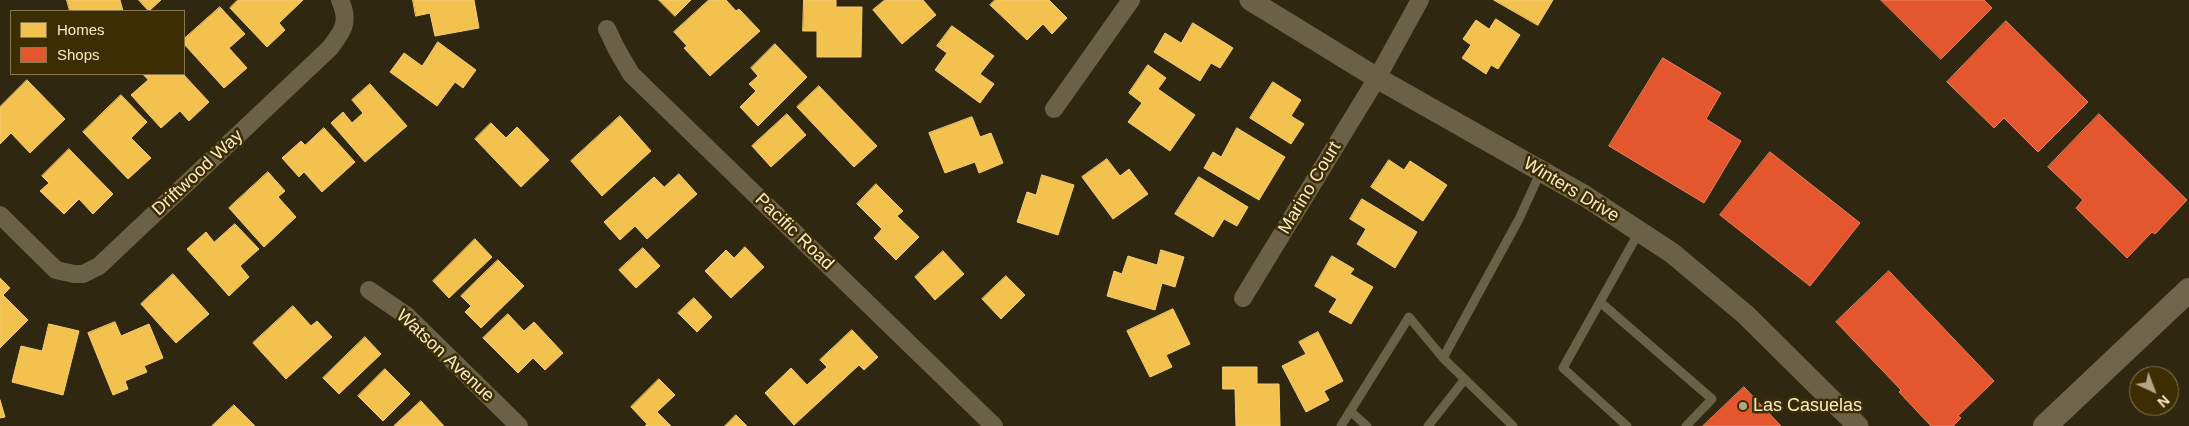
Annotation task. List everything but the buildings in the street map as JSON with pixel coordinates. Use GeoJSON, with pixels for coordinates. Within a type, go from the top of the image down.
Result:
{"type":"FeatureCollection","features":[{"type":"Feature","properties":{"kind":"main road"},"geometry":{"type":"LineString","coordinates":[[2045,426],[2189,290]]}},
{"type":"Feature","properties":{"kind":"street","name":"Driftwood Way"},"geometry":{"type":"LineString","coordinates":[[0,215],[56,270],[83,274],[99,266],[330,48],[344,29],[345,10],[340,0]]}},
{"type":"Feature","properties":{"kind":"street"},"geometry":{"type":"LineString","coordinates":[[1054,110],[1130,0]]}},
{"type":"Feature","properties":{"kind":"street","name":"Winters Drive"},"geometry":{"type":"LineString","coordinates":[[1250,0],[1377,78],[1585,196],[1672,253],[1746,315],[1858,426]]}},
{"type":"Feature","properties":{"kind":"street","name":"Marino Court"},"geometry":{"type":"LineString","coordinates":[[1243,298],[1377,78],[1420,0]]}},
{"type":"Feature","properties":{"kind":"street","name":"Pacific Road"},"geometry":{"type":"LineString","coordinates":[[607,29],[631,74],[994,426]]}},
{"type":"Feature","properties":{"kind":"street","name":"Watson Avenue"},"geometry":{"type":"LineString","coordinates":[[369,290],[407,316],[519,426]]}},
{"type":"Feature","properties":{"kind":"lane"},"geometry":{"type":"LineString","coordinates":[[1443,358],[1519,220],[1541,171]]}},
{"type":"Feature","properties":{"kind":"lane"},"geometry":{"type":"LineString","coordinates":[[1627,426],[1563,368],[1639,232]]}},
{"type":"Feature","properties":{"kind":"lane"},"geometry":{"type":"LineString","coordinates":[[1600,302],[1712,399],[1686,426]]}},
{"type":"Feature","properties":{"kind":"lane"},"geometry":{"type":"LineString","coordinates":[[1341,426],[1409,317],[1443,358],[1513,426]]}},
{"type":"Feature","properties":{"kind":"lane"},"geometry":{"type":"LineString","coordinates":[[1428,426],[1465,379]]}},
{"type":"Feature","properties":{"kind":"lane"},"geometry":{"type":"LineString","coordinates":[[1350,411],[1367,426]]}},
{"type":"Feature","properties":{"kind":"place","name":"Las Casuelas"},"geometry":{"type":"Point","coordinates":[1743,406]}}]}
